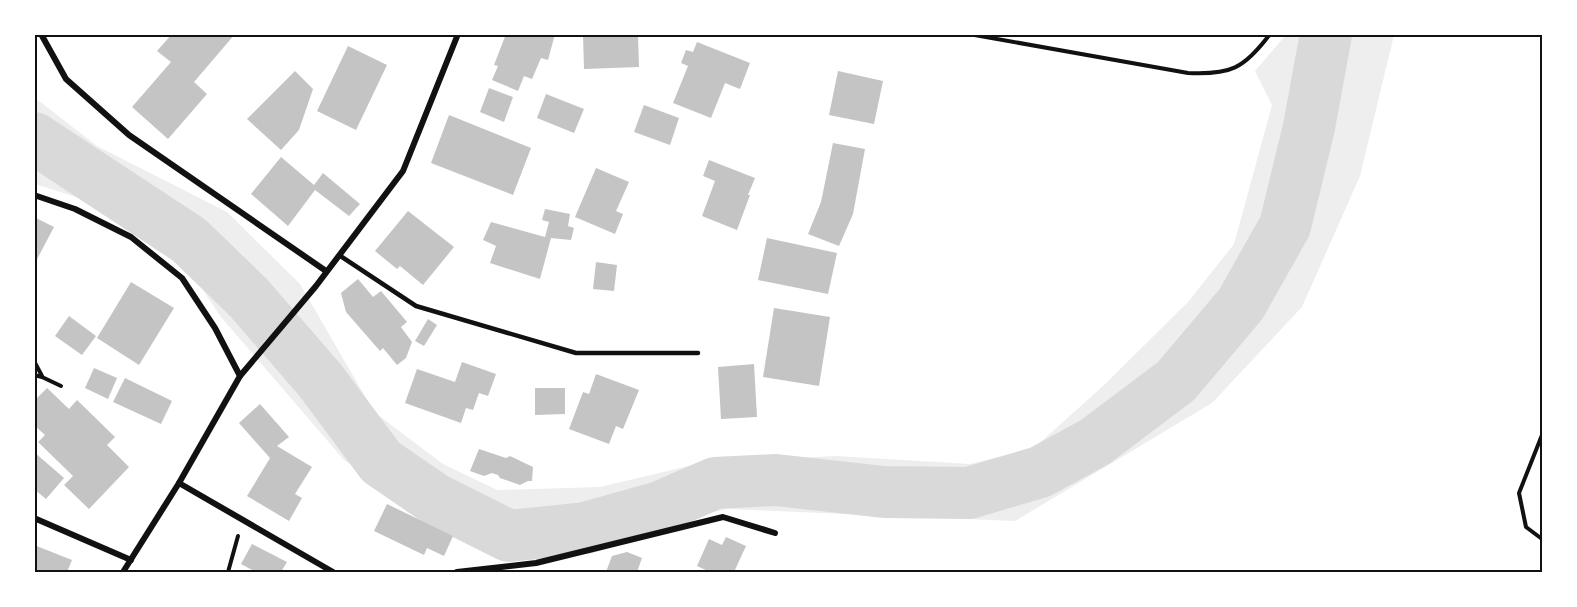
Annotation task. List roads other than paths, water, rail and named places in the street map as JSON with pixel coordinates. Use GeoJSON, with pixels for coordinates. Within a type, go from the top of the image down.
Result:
{"type":"FeatureCollection","features":[{"type":"Feature","properties":{"kind":"street"},"geometry":{"type":"LineString","coordinates":[[41,34],[66,78],[129,135],[326,271]]}},
{"type":"Feature","properties":{"kind":"street"},"geometry":{"type":"LineString","coordinates":[[123,573],[179,483],[240,376],[316,286],[403,171],[458,34]]}},
{"type":"Feature","properties":{"kind":"street"},"geometry":{"type":"LineString","coordinates":[[34,195],[75,209],[131,237],[182,278],[215,328],[240,376]]}},
{"type":"Feature","properties":{"kind":"street"},"geometry":{"type":"LineString","coordinates":[[179,483],[333,573]]}},
{"type":"Feature","properties":{"kind":"street"},"geometry":{"type":"LineString","coordinates":[[457,573],[536,563],[723,517],[775,533]]}},
{"type":"Feature","properties":{"kind":"street"},"geometry":{"type":"LineString","coordinates":[[34,518],[131,560]]}},
{"type":"Feature","properties":{"kind":"lane"},"geometry":{"type":"LineString","coordinates":[[338,254],[416,306],[576,353],[698,353]]}},
{"type":"Feature","properties":{"kind":"waterway"},"geometry":{"type":"LineString","coordinates":[[34,138],[189,240],[248,297],[320,380],[381,462],[435,499],[509,536],[585,528],[660,507],[715,483],[776,480],[884,492],[969,493],[1040,472],[1095,442],[1176,381],[1241,304],[1285,226],[1309,127],[1326,34]]}}]}
